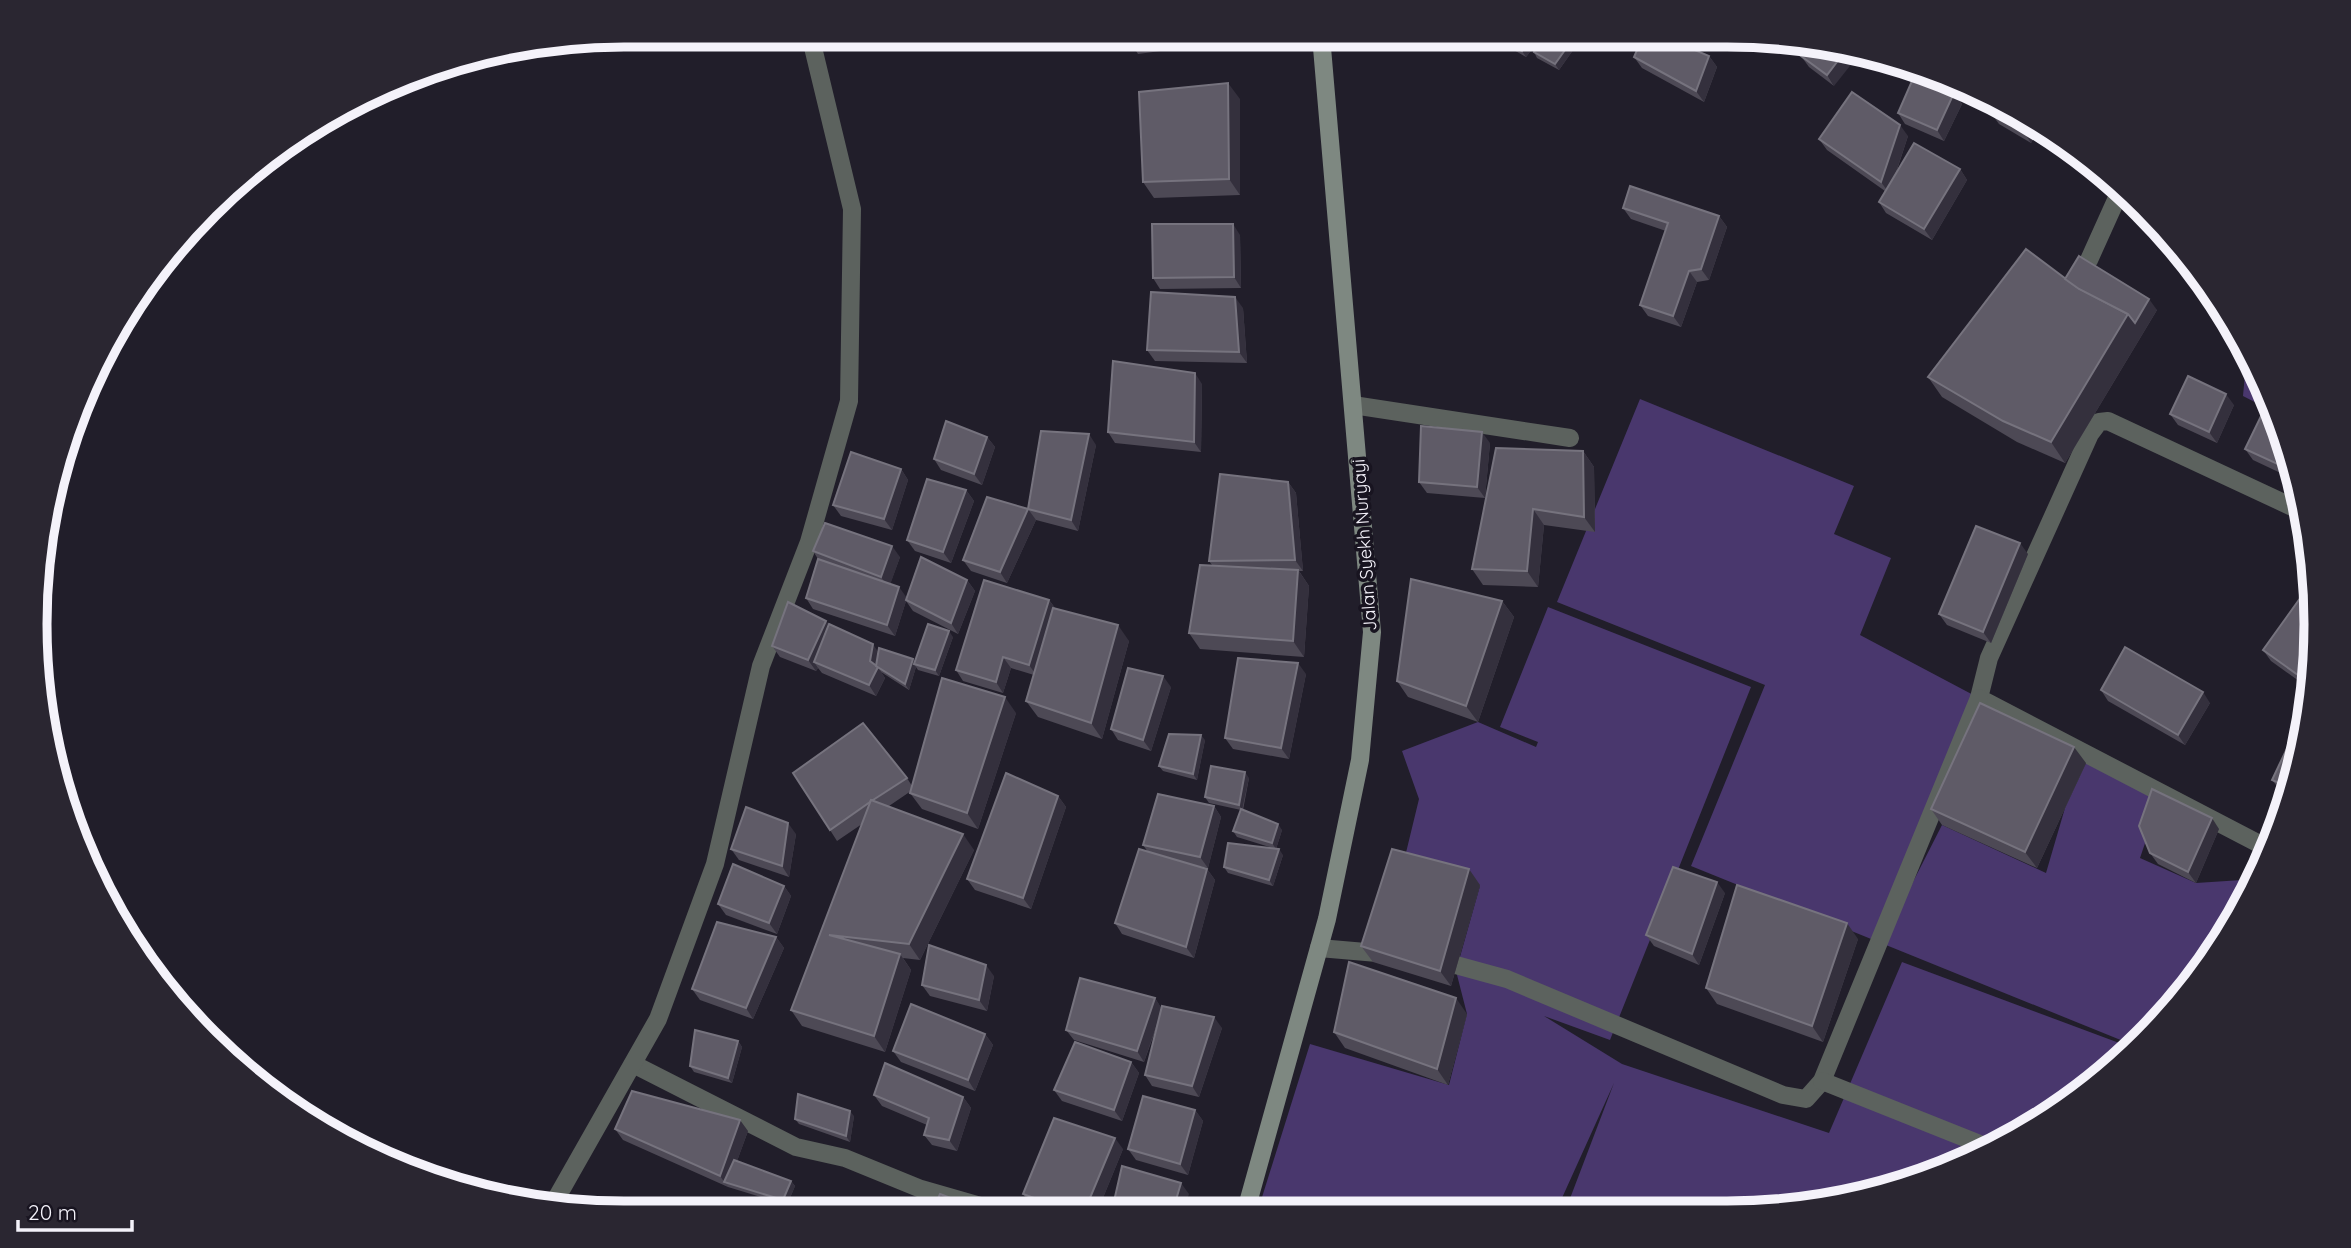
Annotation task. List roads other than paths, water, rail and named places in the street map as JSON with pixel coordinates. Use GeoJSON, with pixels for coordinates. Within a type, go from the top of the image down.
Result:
{"type":"FeatureCollection","features":[{"type":"Feature","properties":{"kind":"main road","name":"Jalan Syekh Nuryayi"},"geometry":{"type":"LineString","coordinates":[[1249,1201],[1319,948],[1360,760],[1372,632],[1322,47]]}},
{"type":"Feature","properties":{"kind":"street"},"geometry":{"type":"LineString","coordinates":[[558,1197],[645,1070],[658,1018],[715,864],[761,666],[809,542],[849,401],[852,209],[813,47]]}},
{"type":"Feature","properties":{"kind":"street"},"geometry":{"type":"LineString","coordinates":[[2089,260],[2116,199]]}},
{"type":"Feature","properties":{"kind":"street"},"geometry":{"type":"LineString","coordinates":[[1353,405],[1570,438]]}},
{"type":"Feature","properties":{"kind":"street"},"geometry":{"type":"LineString","coordinates":[[1319,948],[1450,961],[1507,979],[1783,1095],[1806,1099],[1822,1081],[1979,698],[1989,658],[2090,434],[2099,422],[2108,421],[2292,507]]}},
{"type":"Feature","properties":{"kind":"street"},"geometry":{"type":"LineString","coordinates":[[1979,698],[2260,844]]}},
{"type":"Feature","properties":{"kind":"street"},"geometry":{"type":"LineString","coordinates":[[645,1070],[796,1147],[845,1158],[921,1189],[963,1201]]}},
{"type":"Feature","properties":{"kind":"street"},"geometry":{"type":"LineString","coordinates":[[1822,1081],[1978,1143]]}},
{"type":"Feature","properties":{"kind":"street"},"geometry":{"type":"LineString","coordinates":[[916,1201],[921,1189]]}}]}
